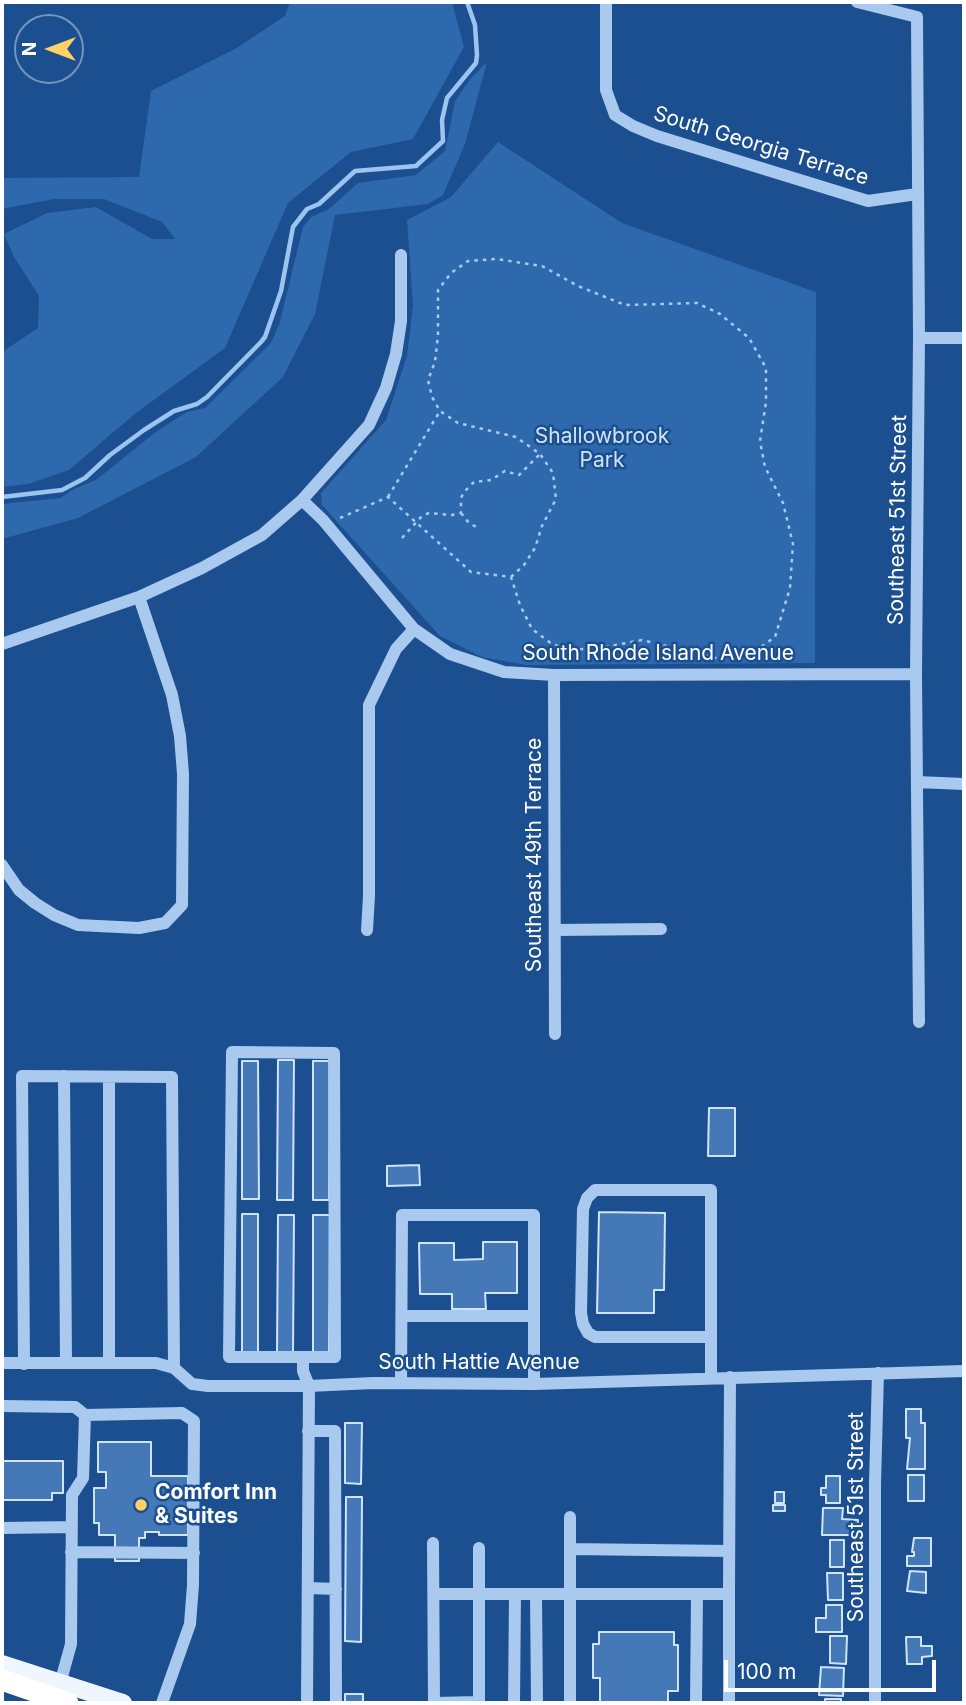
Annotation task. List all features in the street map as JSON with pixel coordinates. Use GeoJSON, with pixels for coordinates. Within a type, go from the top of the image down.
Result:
{"type":"FeatureCollection","features":[{"type":"Feature","properties":{"kind":"highway"},"geometry":{"type":"LineString","coordinates":[[2,1680],[64,1693]]}},
{"type":"Feature","properties":{"kind":"main road"},"geometry":{"type":"LineString","coordinates":[[2,1664],[64,1693],[123,1703]]}},
{"type":"Feature","properties":{"kind":"street","name":"South Georgia Terrace"},"geometry":{"type":"LineString","coordinates":[[606,2],[606,90],[615,115],[657,136],[868,201],[917,194]]}},
{"type":"Feature","properties":{"kind":"street","name":"Southeast 51st Street"},"geometry":{"type":"LineString","coordinates":[[857,2],[917,17],[919,338],[916,674],[919,1022]]}},
{"type":"Feature","properties":{"kind":"street"},"geometry":{"type":"LineString","coordinates":[[2,644],[139,597],[262,535],[302,500],[369,425],[386,388],[396,354],[401,321],[401,255]]}},
{"type":"Feature","properties":{"kind":"street"},"geometry":{"type":"LineString","coordinates":[[919,338],[964,338]]}},
{"type":"Feature","properties":{"kind":"street","name":"South Rhode Island Avenue"},"geometry":{"type":"LineString","coordinates":[[302,500],[330,528],[414,629],[450,654],[504,672],[554,675],[916,674]]}},
{"type":"Feature","properties":{"kind":"street"},"geometry":{"type":"LineString","coordinates":[[2,864],[19,890],[35,903],[78,925],[139,928],[165,923],[182,905],[183,774],[180,736],[172,695],[139,597]]}},
{"type":"Feature","properties":{"kind":"street"},"geometry":{"type":"LineString","coordinates":[[367,930],[369,705],[396,649],[414,629]]}},
{"type":"Feature","properties":{"kind":"street","name":"Southeast 49th Terrace"},"geometry":{"type":"LineString","coordinates":[[554,675],[555,1034]]}},
{"type":"Feature","properties":{"kind":"street"},"geometry":{"type":"LineString","coordinates":[[917,782],[964,784]]}},
{"type":"Feature","properties":{"kind":"street"},"geometry":{"type":"LineString","coordinates":[[555,930],[661,929]]}},
{"type":"Feature","properties":{"kind":"street"},"geometry":{"type":"LineString","coordinates":[[232,1052],[334,1053],[335,1357],[303,1357],[229,1357],[232,1052]]}},
{"type":"Feature","properties":{"kind":"street"},"geometry":{"type":"LineString","coordinates":[[24,1364],[22,1076],[172,1077],[174,1368]]}},
{"type":"Feature","properties":{"kind":"street"},"geometry":{"type":"LineString","coordinates":[[64,1076],[66,1362]]}},
{"type":"Feature","properties":{"kind":"street"},"geometry":{"type":"LineString","coordinates":[[109,1077],[109,1362]]}},
{"type":"Feature","properties":{"kind":"street"},"geometry":{"type":"LineString","coordinates":[[711,1337],[595,1338],[589,1333],[583,1324],[581,1313],[583,1209],[587,1198],[595,1190],[711,1190],[712,1377]]}},
{"type":"Feature","properties":{"kind":"street"},"geometry":{"type":"LineString","coordinates":[[401,1383],[402,1215],[534,1215],[534,1384]]}},
{"type":"Feature","properties":{"kind":"street"},"geometry":{"type":"LineString","coordinates":[[402,1316],[534,1316]]}},
{"type":"Feature","properties":{"kind":"street"},"geometry":{"type":"LineString","coordinates":[[303,1357],[303,1371],[309,1386],[307,1703]]}},
{"type":"Feature","properties":{"kind":"street","name":"South Hattie Avenue"},"geometry":{"type":"LineString","coordinates":[[2,1363],[156,1363],[174,1368],[192,1384],[309,1386],[401,1383],[534,1384],[964,1371]]}},
{"type":"Feature","properties":{"kind":"street","name":"Southeast 51st Street"},"geometry":{"type":"LineString","coordinates":[[876,1703],[874,1484],[878,1373]]}},
{"type":"Feature","properties":{"kind":"street"},"geometry":{"type":"LineString","coordinates":[[729,1703],[730,1377]]}},
{"type":"Feature","properties":{"kind":"street"},"geometry":{"type":"LineString","coordinates":[[2,1406],[75,1407],[85,1415],[181,1413],[194,1421],[194,1553],[190,1624],[162,1703]]}},
{"type":"Feature","properties":{"kind":"street"},"geometry":{"type":"LineString","coordinates":[[64,1693],[71,1644],[72,1495],[83,1478],[85,1415]]}},
{"type":"Feature","properties":{"kind":"street"},"geometry":{"type":"LineString","coordinates":[[308,1432],[335,1432],[337,1703]]}},
{"type":"Feature","properties":{"kind":"street"},"geometry":{"type":"LineString","coordinates":[[570,1517],[570,1703]]}},
{"type":"Feature","properties":{"kind":"street"},"geometry":{"type":"LineString","coordinates":[[2,1528],[71,1527]]}},
{"type":"Feature","properties":{"kind":"street"},"geometry":{"type":"LineString","coordinates":[[433,1543],[434,1703],[479,1702],[479,1548]]}},
{"type":"Feature","properties":{"kind":"street"},"geometry":{"type":"LineString","coordinates":[[570,1549],[729,1551]]}},
{"type":"Feature","properties":{"kind":"street"},"geometry":{"type":"LineString","coordinates":[[71,1552],[194,1553]]}},
{"type":"Feature","properties":{"kind":"street"},"geometry":{"type":"LineString","coordinates":[[308,1588],[336,1589]]}},
{"type":"Feature","properties":{"kind":"street"},"geometry":{"type":"LineString","coordinates":[[434,1594],[729,1594]]}},
{"type":"Feature","properties":{"kind":"street"},"geometry":{"type":"LineString","coordinates":[[514,1703],[515,1594]]}},
{"type":"Feature","properties":{"kind":"street"},"geometry":{"type":"LineString","coordinates":[[537,1594],[537,1703]]}},
{"type":"Feature","properties":{"kind":"street"},"geometry":{"type":"LineString","coordinates":[[696,1703],[697,1594]]}},
{"type":"Feature","properties":{"kind":"path"},"geometry":{"type":"LineString","coordinates":[[388,497],[471,572],[511,577],[524,565],[535,548],[542,526],[556,499],[553,473],[540,454],[516,437],[458,423],[440,411],[432,397],[428,380],[435,362],[438,290],[451,273],[468,261],[496,260],[542,266],[578,286],[625,304],[697,303],[720,314],[749,338],[766,368],[766,402],[760,441],[765,467],[783,503],[793,544],[790,588],[775,638],[748,656],[728,661],[642,640],[573,650],[552,644],[533,629],[520,605],[511,577]]}},
{"type":"Feature","properties":{"kind":"path"},"geometry":{"type":"LineString","coordinates":[[330,528],[342,516],[388,497],[440,411]]}},
{"type":"Feature","properties":{"kind":"path"},"geometry":{"type":"LineString","coordinates":[[480,529],[469,523],[461,513],[461,498],[469,485],[491,480],[505,471],[519,475],[540,454]]}},
{"type":"Feature","properties":{"kind":"path"},"geometry":{"type":"LineString","coordinates":[[402,538],[422,516],[429,513],[461,513]]}},
{"type":"Feature","properties":{"kind":"green space"},"geometry":{"type":"Polygon","coordinates":[[[290,2],[452,2],[464,47],[413,139],[351,152],[288,203],[225,348],[136,413],[69,470],[28,484],[2,487],[2,352],[38,328],[39,296],[14,257],[4,234],[47,213],[96,207],[152,239],[175,239],[162,222],[104,199],[54,199],[2,209],[2,178],[139,177],[151,91],[235,49],[285,16],[290,2]]]}},
{"type":"Feature","properties":{"kind":"green space"},"geometry":{"type":"Polygon","coordinates":[[[487,62],[465,144],[443,195],[428,204],[335,215],[315,314],[283,377],[196,457],[78,518],[2,539],[2,504],[61,498],[96,480],[157,431],[187,412],[205,408],[271,343],[280,322],[303,227],[311,217],[329,209],[358,183],[416,175],[445,151],[455,101],[471,78],[487,62]]]}},
{"type":"Feature","properties":{"kind":"green space","name":"Shallowbrook Park"},"geometry":{"type":"Polygon","coordinates":[[[498,142],[622,223],[816,292],[815,663],[526,665],[482,657],[440,636],[322,505],[321,493],[386,420],[407,356],[413,305],[407,220],[451,197],[498,142]]]}},
{"type":"Feature","properties":{"kind":"building"},"geometry":{"type":"Polygon","coordinates":[[[278,1060],[294,1060],[293,1200],[277,1200],[278,1060]]]}},
{"type":"Feature","properties":{"kind":"building"},"geometry":{"type":"Polygon","coordinates":[[[242,1061],[258,1061],[259,1199],[242,1199],[242,1061]]]}},
{"type":"Feature","properties":{"kind":"building"},"geometry":{"type":"Polygon","coordinates":[[[313,1061],[330,1061],[329,1200],[313,1200],[313,1061]]]}},
{"type":"Feature","properties":{"kind":"building"},"geometry":{"type":"Polygon","coordinates":[[[709,1108],[735,1108],[735,1156],[708,1156],[709,1108]]]}},
{"type":"Feature","properties":{"kind":"building"},"geometry":{"type":"Polygon","coordinates":[[[419,1165],[420,1185],[387,1186],[387,1166],[419,1165]]]}},
{"type":"Feature","properties":{"kind":"building"},"geometry":{"type":"Polygon","coordinates":[[[599,1212],[665,1213],[664,1290],[654,1290],[654,1313],[597,1313],[599,1212]]]}},
{"type":"Feature","properties":{"kind":"building"},"geometry":{"type":"Polygon","coordinates":[[[242,1214],[258,1214],[258,1354],[242,1354],[242,1214]]]}},
{"type":"Feature","properties":{"kind":"building"},"geometry":{"type":"Polygon","coordinates":[[[278,1215],[294,1215],[293,1353],[277,1353],[278,1215]]]}},
{"type":"Feature","properties":{"kind":"building"},"geometry":{"type":"Polygon","coordinates":[[[313,1215],[330,1215],[329,1354],[313,1353],[313,1215]]]}},
{"type":"Feature","properties":{"kind":"building"},"geometry":{"type":"Polygon","coordinates":[[[483,1242],[517,1242],[517,1293],[485,1293],[486,1309],[452,1309],[452,1294],[420,1294],[419,1243],[454,1243],[454,1260],[483,1259],[483,1242]]]}},
{"type":"Feature","properties":{"kind":"building"},"geometry":{"type":"Polygon","coordinates":[[[906,1409],[921,1409],[921,1423],[925,1423],[925,1469],[907,1469],[910,1438],[906,1438],[906,1409]]]}},
{"type":"Feature","properties":{"kind":"building"},"geometry":{"type":"Polygon","coordinates":[[[345,1423],[362,1423],[361,1484],[345,1483],[345,1423]]]}},
{"type":"Feature","properties":{"kind":"building","name":"Comfort Inn & Suites"},"geometry":{"type":"Polygon","coordinates":[[[98,1442],[151,1442],[151,1476],[188,1476],[188,1535],[145,1532],[145,1538],[139,1538],[139,1561],[115,1561],[115,1535],[99,1535],[99,1523],[94,1523],[94,1488],[106,1488],[106,1472],[98,1472],[98,1442]]]}},
{"type":"Feature","properties":{"kind":"building"},"geometry":{"type":"Polygon","coordinates":[[[2,1461],[63,1461],[63,1493],[52,1493],[52,1500],[2,1500],[2,1461]]]}},
{"type":"Feature","properties":{"kind":"building"},"geometry":{"type":"Polygon","coordinates":[[[908,1475],[924,1475],[924,1501],[908,1501],[908,1475]]]}},
{"type":"Feature","properties":{"kind":"building"},"geometry":{"type":"Polygon","coordinates":[[[826,1476],[840,1476],[840,1503],[826,1503],[826,1495],[821,1495],[821,1488],[826,1488],[826,1476]]]}},
{"type":"Feature","properties":{"kind":"building"},"geometry":{"type":"Polygon","coordinates":[[[775,1492],[784,1492],[784,1503],[775,1503],[775,1492]]]}},
{"type":"Feature","properties":{"kind":"building"},"geometry":{"type":"Polygon","coordinates":[[[346,1497],[362,1497],[361,1642],[345,1641],[346,1497]]]}},
{"type":"Feature","properties":{"kind":"building"},"geometry":{"type":"Polygon","coordinates":[[[773,1505],[785,1505],[785,1511],[773,1511],[773,1505]]]}},
{"type":"Feature","properties":{"kind":"building"},"geometry":{"type":"Polygon","coordinates":[[[823,1508],[843,1508],[842,1519],[858,1520],[857,1535],[822,1535],[823,1508]]]}},
{"type":"Feature","properties":{"kind":"building"},"geometry":{"type":"Polygon","coordinates":[[[914,1538],[931,1538],[931,1566],[907,1566],[907,1556],[914,1556],[914,1538]]]}},
{"type":"Feature","properties":{"kind":"building"},"geometry":{"type":"Polygon","coordinates":[[[830,1540],[844,1540],[844,1567],[830,1567],[830,1540]]]}},
{"type":"Feature","properties":{"kind":"building"},"geometry":{"type":"Polygon","coordinates":[[[910,1571],[926,1572],[926,1593],[907,1591],[910,1571]]]}},
{"type":"Feature","properties":{"kind":"building"},"geometry":{"type":"Polygon","coordinates":[[[827,1573],[843,1573],[843,1600],[828,1600],[827,1573]]]}},
{"type":"Feature","properties":{"kind":"building"},"geometry":{"type":"Polygon","coordinates":[[[826,1605],[842,1605],[842,1632],[816,1632],[816,1618],[826,1618],[826,1605]]]}},
{"type":"Feature","properties":{"kind":"building"},"geometry":{"type":"Polygon","coordinates":[[[599,1632],[674,1632],[674,1645],[678,1645],[678,1691],[668,1691],[668,1703],[600,1703],[600,1678],[593,1678],[593,1644],[599,1644],[599,1632]]]}},
{"type":"Feature","properties":{"kind":"building"},"geometry":{"type":"Polygon","coordinates":[[[830,1636],[847,1636],[846,1664],[830,1663],[830,1636]]]}},
{"type":"Feature","properties":{"kind":"building"},"geometry":{"type":"Polygon","coordinates":[[[906,1637],[921,1637],[921,1646],[932,1646],[932,1656],[922,1657],[922,1664],[907,1664],[906,1637]]]}},
{"type":"Feature","properties":{"kind":"building"},"geometry":{"type":"Polygon","coordinates":[[[821,1667],[844,1668],[843,1696],[819,1695],[821,1667]]]}},
{"type":"Feature","properties":{"kind":"building"},"geometry":{"type":"Polygon","coordinates":[[[345,1694],[363,1694],[363,1703],[345,1703],[345,1694]]]}},
{"type":"Feature","properties":{"kind":"building"},"geometry":{"type":"Polygon","coordinates":[[[825,1699],[841,1699],[841,1703],[825,1703],[825,1699]]]}},
{"type":"Feature","properties":{"kind":"waterway"},"geometry":{"type":"LineString","coordinates":[[2,497],[62,490],[85,478],[144,430],[174,411],[197,404],[207,397],[261,342],[281,291],[293,227],[307,209],[319,204],[355,171],[416,166],[443,141],[442,120],[447,98],[476,63],[475,25],[467,2]]}},
{"type":"Feature","properties":{"kind":"place","name":"Comfort Inn & Suites"},"geometry":{"type":"Point","coordinates":[141,1505]}}]}
